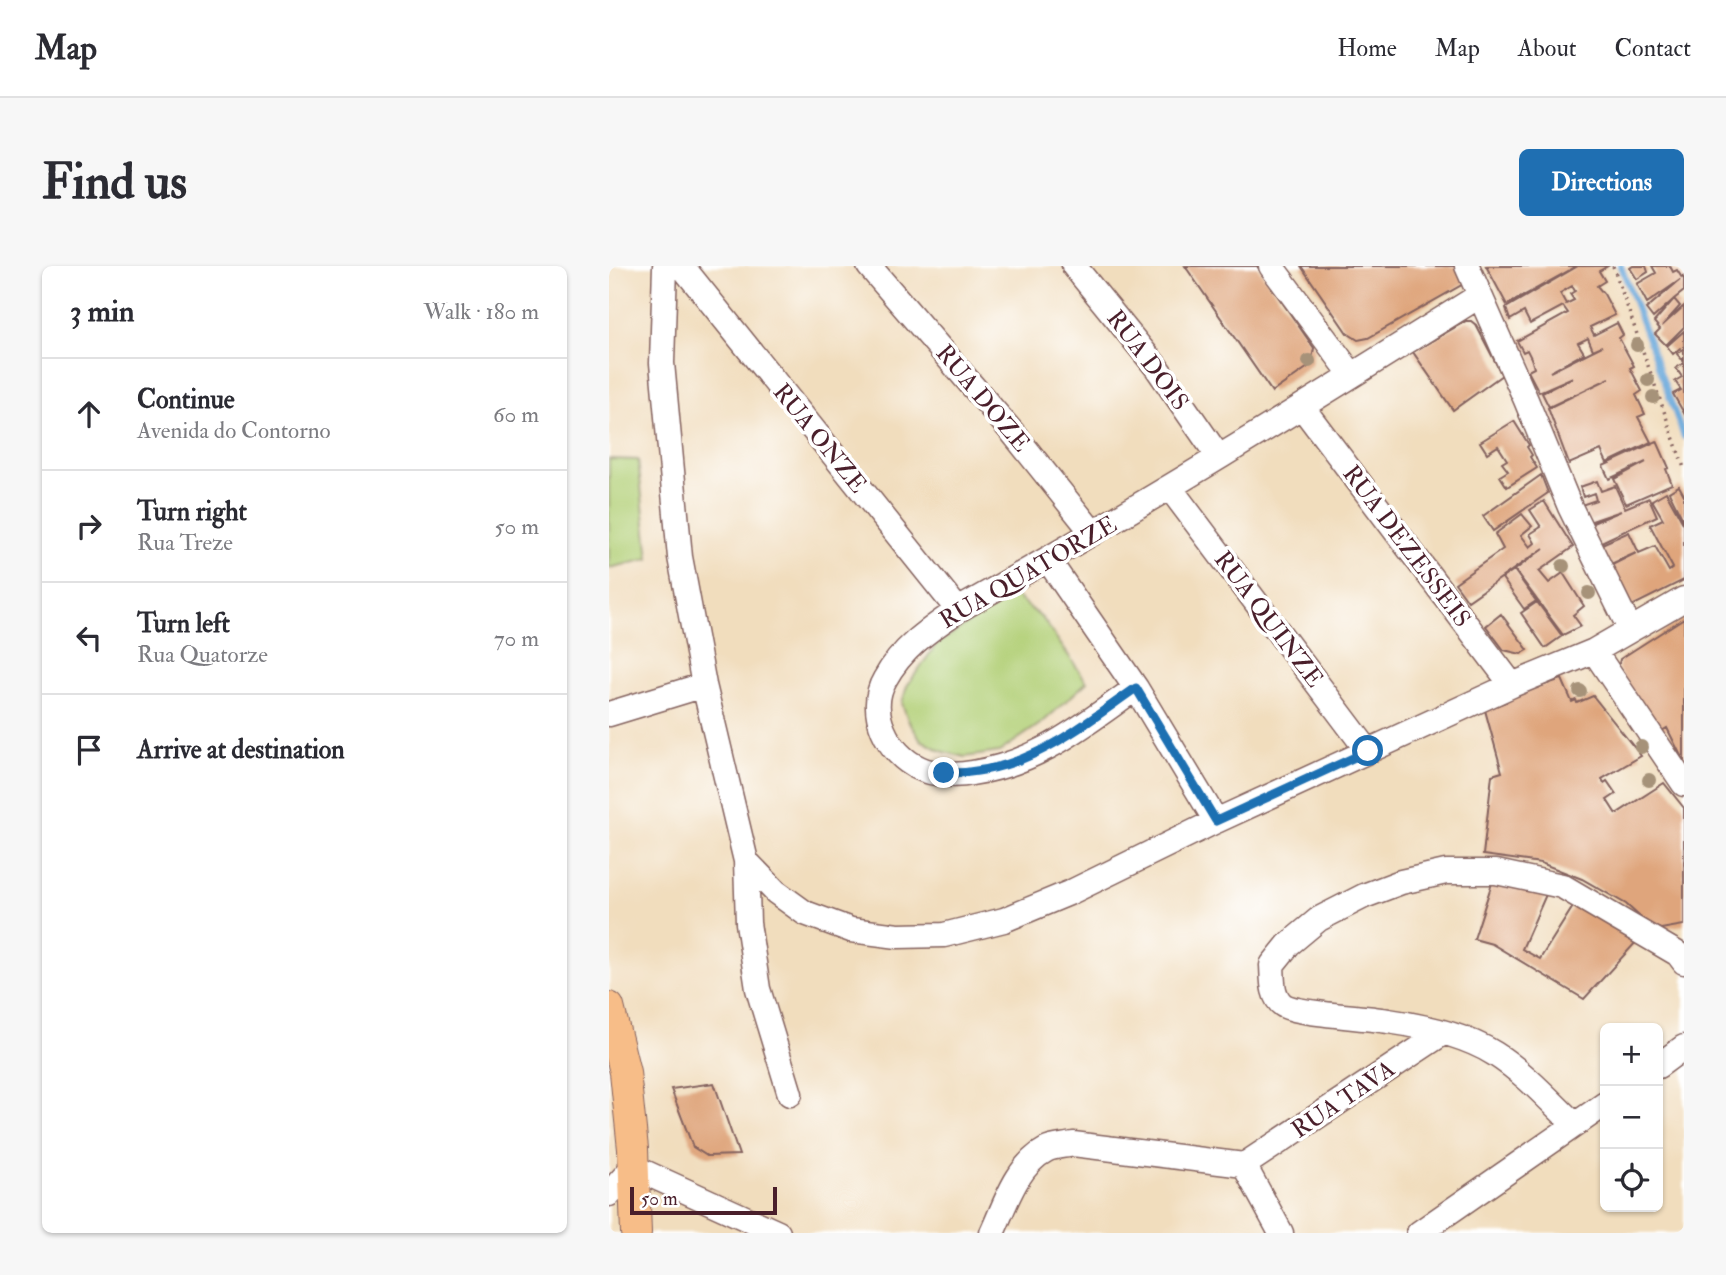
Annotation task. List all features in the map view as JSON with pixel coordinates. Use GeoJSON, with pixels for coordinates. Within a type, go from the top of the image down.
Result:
{"type":"FeatureCollection","features":[{"type":"Feature","properties":{"kind":"main road"},"geometry":{"type":"LineString","coordinates":[[609,1007],[625,1072],[633,1149],[636,1233]]}},
{"type":"Feature","properties":{"kind":"street"},"geometry":{"type":"LineString","coordinates":[[665,266],[662,363],[680,557],[704,685],[746,861],[748,923],[758,989],[790,1094]]}},
{"type":"Feature","properties":{"kind":"street","name":"RUA ONZE"},"geometry":{"type":"LineString","coordinates":[[682,266],[958,610]]}},
{"type":"Feature","properties":{"kind":"street","name":"RUA DOZE"},"geometry":{"type":"LineString","coordinates":[[869,266],[1013,433],[1093,533]]}},
{"type":"Feature","properties":{"kind":"street","name":"RUA DOIS"},"geometry":{"type":"LineString","coordinates":[[1074,266],[1157,368],[1218,456]]}},
{"type":"Feature","properties":{"kind":"street"},"geometry":{"type":"LineString","coordinates":[[1271,266],[1352,376]]}},
{"type":"Feature","properties":{"kind":"street"},"geometry":{"type":"LineString","coordinates":[[1467,266],[1570,507],[1630,629]]}},
{"type":"Feature","properties":{"kind":"street","name":"RUA QUATORZE"},"geometry":{"type":"LineString","coordinates":[[1136,688],[1049,748],[1009,765],[970,774],[922,770],[904,760],[887,739],[880,721],[878,704],[883,681],[905,650],[924,633],[958,610],[1170,488],[1479,296]]}},
{"type":"Feature","properties":{"kind":"street","name":"RUA DEZESSEIS"},"geometry":{"type":"LineString","coordinates":[[1302,407],[1512,685]]}},
{"type":"Feature","properties":{"kind":"street","name":"RUA QUINZE"},"geometry":{"type":"LineString","coordinates":[[1170,488],[1368,751]]}},
{"type":"Feature","properties":{"kind":"street"},"geometry":{"type":"LineString","coordinates":[[1048,560],[1136,688],[1216,821]]}},
{"type":"Feature","properties":{"kind":"street"},"geometry":{"type":"LineString","coordinates":[[746,861],[776,892],[805,914],[851,930],[898,936],[944,935],[1004,920],[1069,893],[1216,821],[1512,685],[1594,651],[1684,599]]}},
{"type":"Feature","properties":{"kind":"street"},"geometry":{"type":"LineString","coordinates":[[1594,651],[1684,784]]}},
{"type":"Feature","properties":{"kind":"street"},"geometry":{"type":"LineString","coordinates":[[609,714],[704,685]]}},
{"type":"Feature","properties":{"kind":"street"},"geometry":{"type":"LineString","coordinates":[[1575,1125],[1547,1097],[1495,1054],[1470,1042],[1390,1021],[1299,1011],[1282,1005],[1273,990],[1272,965],[1289,944],[1319,919],[1364,896],[1401,882],[1446,872],[1496,872],[1562,886],[1682,955]]}},
{"type":"Feature","properties":{"kind":"street","name":"RUA TAVA"},"geometry":{"type":"LineString","coordinates":[[1244,1165],[1443,1033]]}},
{"type":"Feature","properties":{"kind":"street"},"geometry":{"type":"LineString","coordinates":[[1663,1062],[1684,1047]]}},
{"type":"Feature","properties":{"kind":"street"},"geometry":{"type":"LineString","coordinates":[[1419,1233],[1600,1108]]}},
{"type":"Feature","properties":{"kind":"street"},"geometry":{"type":"LineString","coordinates":[[992,1233],[1014,1186],[1029,1164],[1047,1149],[1073,1144],[1244,1165],[1282,1233]]}},
{"type":"Feature","properties":{"kind":"street"},"geometry":{"type":"LineString","coordinates":[[609,1194],[633,1167],[778,1233]]}},
{"type":"Feature","properties":{"kind":"path"},"geometry":{"type":"LineString","coordinates":[[1612,266],[1684,468]]}},
{"type":"Feature","properties":{"kind":"green space"},"geometry":{"type":"Polygon","coordinates":[[[609,459],[638,460],[649,559],[609,568],[609,459]]]}},
{"type":"Feature","properties":{"kind":"green space"},"geometry":{"type":"Polygon","coordinates":[[[1012,593],[1043,619],[1087,682],[1043,722],[999,752],[965,757],[941,751],[921,740],[908,720],[902,703],[907,686],[936,645],[1012,593]]]}},
{"type":"Feature","properties":{"kind":"building"},"geometry":{"type":"Polygon","coordinates":[[[1185,266],[1257,266],[1314,348],[1311,365],[1272,392],[1185,266]]]}},
{"type":"Feature","properties":{"kind":"building"},"geometry":{"type":"Polygon","coordinates":[[[1301,266],[1457,266],[1465,283],[1368,338],[1358,340],[1347,333],[1301,266]]]}},
{"type":"Feature","properties":{"kind":"building"},"geometry":{"type":"Polygon","coordinates":[[[1486,266],[1577,266],[1507,305],[1486,266]]]}},
{"type":"Feature","properties":{"kind":"building"},"geometry":{"type":"Polygon","coordinates":[[[1578,266],[1608,266],[1599,271],[1605,281],[1597,286],[1615,315],[1590,327],[1594,335],[1617,323],[1623,335],[1619,338],[1634,366],[1630,368],[1642,391],[1636,395],[1645,414],[1638,417],[1651,442],[1607,463],[1601,450],[1569,464],[1548,408],[1610,378],[1549,407],[1542,393],[1573,377],[1539,392],[1528,371],[1534,368],[1531,358],[1527,350],[1523,352],[1517,341],[1568,313],[1563,306],[1530,324],[1524,312],[1510,320],[1506,308],[1578,266]],[[1572,286],[1560,293],[1566,304],[1574,300],[1570,294],[1575,291],[1572,286]],[[1588,338],[1578,343],[1584,353],[1550,372],[1602,346],[1593,350],[1588,338]]]}},
{"type":"Feature","properties":{"kind":"building"},"geometry":{"type":"Polygon","coordinates":[[[1646,266],[1648,272],[1637,279],[1630,268],[1646,266]]]}},
{"type":"Feature","properties":{"kind":"building"},"geometry":{"type":"Polygon","coordinates":[[[1652,266],[1670,266],[1673,272],[1677,270],[1682,278],[1684,276],[1684,291],[1653,318],[1646,309],[1680,280],[1647,303],[1637,284],[1656,273],[1652,266]]]}},
{"type":"Feature","properties":{"kind":"building"},"geometry":{"type":"Polygon","coordinates":[[[1674,299],[1680,306],[1662,326],[1684,306],[1684,327],[1666,345],[1655,334],[1660,329],[1654,322],[1674,299]]]}},
{"type":"Feature","properties":{"kind":"building"},"geometry":{"type":"Polygon","coordinates":[[[1466,321],[1476,325],[1502,375],[1453,410],[1413,352],[1466,321]]]}},
{"type":"Feature","properties":{"kind":"building"},"geometry":{"type":"Polygon","coordinates":[[[1684,331],[1684,362],[1677,354],[1682,350],[1680,348],[1673,354],[1667,346],[1684,331]]]}},
{"type":"Feature","properties":{"kind":"building"},"geometry":{"type":"Polygon","coordinates":[[[1684,363],[1684,413],[1673,394],[1681,390],[1675,381],[1682,377],[1676,368],[1684,363]]]}},
{"type":"Feature","properties":{"kind":"building"},"geometry":{"type":"Polygon","coordinates":[[[1514,421],[1529,445],[1527,447],[1532,455],[1530,457],[1537,468],[1507,487],[1500,476],[1508,471],[1502,463],[1507,460],[1498,446],[1487,453],[1480,442],[1514,421]]]}},
{"type":"Feature","properties":{"kind":"building"},"geometry":{"type":"Polygon","coordinates":[[[1657,441],[1669,468],[1666,469],[1672,484],[1626,504],[1614,479],[1646,462],[1609,479],[1603,466],[1657,441]]]}},
{"type":"Feature","properties":{"kind":"building"},"geometry":{"type":"Polygon","coordinates":[[[1541,475],[1548,493],[1493,531],[1483,516],[1541,475]]]}},
{"type":"Feature","properties":{"kind":"building"},"geometry":{"type":"Polygon","coordinates":[[[1597,481],[1601,491],[1615,486],[1625,508],[1649,498],[1657,516],[1597,544],[1588,525],[1621,511],[1589,522],[1581,505],[1596,500],[1594,493],[1583,497],[1580,487],[1597,481]]]}},
{"type":"Feature","properties":{"kind":"building"},"geometry":{"type":"Polygon","coordinates":[[[1679,486],[1684,495],[1684,522],[1669,492],[1679,486]]]}},
{"type":"Feature","properties":{"kind":"building"},"geometry":{"type":"Polygon","coordinates":[[[1666,492],[1684,525],[1684,580],[1624,610],[1604,569],[1636,553],[1604,567],[1595,547],[1629,532],[1639,553],[1655,546],[1669,571],[1673,568],[1650,525],[1663,519],[1652,500],[1666,492]]]}},
{"type":"Feature","properties":{"kind":"building"},"geometry":{"type":"Polygon","coordinates":[[[1544,501],[1573,547],[1539,571],[1549,583],[1563,573],[1584,606],[1573,615],[1581,626],[1563,635],[1515,570],[1544,548],[1468,601],[1455,583],[1503,549],[1495,534],[1522,514],[1532,526],[1521,535],[1530,547],[1535,543],[1530,534],[1541,527],[1530,510],[1544,501]]]}},
{"type":"Feature","properties":{"kind":"building"},"geometry":{"type":"Polygon","coordinates":[[[1514,570],[1536,601],[1524,609],[1502,578],[1514,570]]]}},
{"type":"Feature","properties":{"kind":"building"},"geometry":{"type":"Polygon","coordinates":[[[1537,602],[1562,636],[1545,648],[1521,613],[1537,602]]]}},
{"type":"Feature","properties":{"kind":"building"},"geometry":{"type":"Polygon","coordinates":[[[1501,614],[1528,650],[1521,654],[1504,650],[1486,626],[1501,614]]]}},
{"type":"Feature","properties":{"kind":"building"},"geometry":{"type":"Polygon","coordinates":[[[1684,618],[1684,762],[1667,728],[1660,732],[1618,669],[1620,659],[1684,618]]]}},
{"type":"Feature","properties":{"kind":"building"},"geometry":{"type":"Polygon","coordinates":[[[1562,679],[1572,702],[1576,700],[1577,703],[1593,696],[1641,756],[1602,779],[1604,783],[1607,781],[1616,794],[1607,800],[1616,814],[1664,783],[1684,808],[1684,925],[1661,929],[1650,926],[1626,904],[1582,879],[1541,863],[1483,855],[1492,775],[1502,772],[1485,710],[1506,702],[1505,698],[1562,679]]]}},
{"type":"Feature","properties":{"kind":"building"},"geometry":{"type":"Polygon","coordinates":[[[1494,877],[1548,890],[1522,949],[1540,959],[1576,902],[1637,941],[1584,999],[1492,944],[1474,939],[1494,877]]]}},
{"type":"Feature","properties":{"kind":"building"},"geometry":{"type":"Polygon","coordinates":[[[714,1083],[739,1155],[707,1156],[693,1147],[671,1089],[714,1083]]]}},
{"type":"Feature","properties":{"kind":"waterway"},"geometry":{"type":"LineString","coordinates":[[1621,266],[1684,437]]}},
{"type":"Feature","properties":{"kind":"route"},"geometry":{"type":"LineString","coordinates":[[944,773],[970,774],[1009,765],[1049,748],[1136,688],[1216,821],[1368,751]]}}]}
